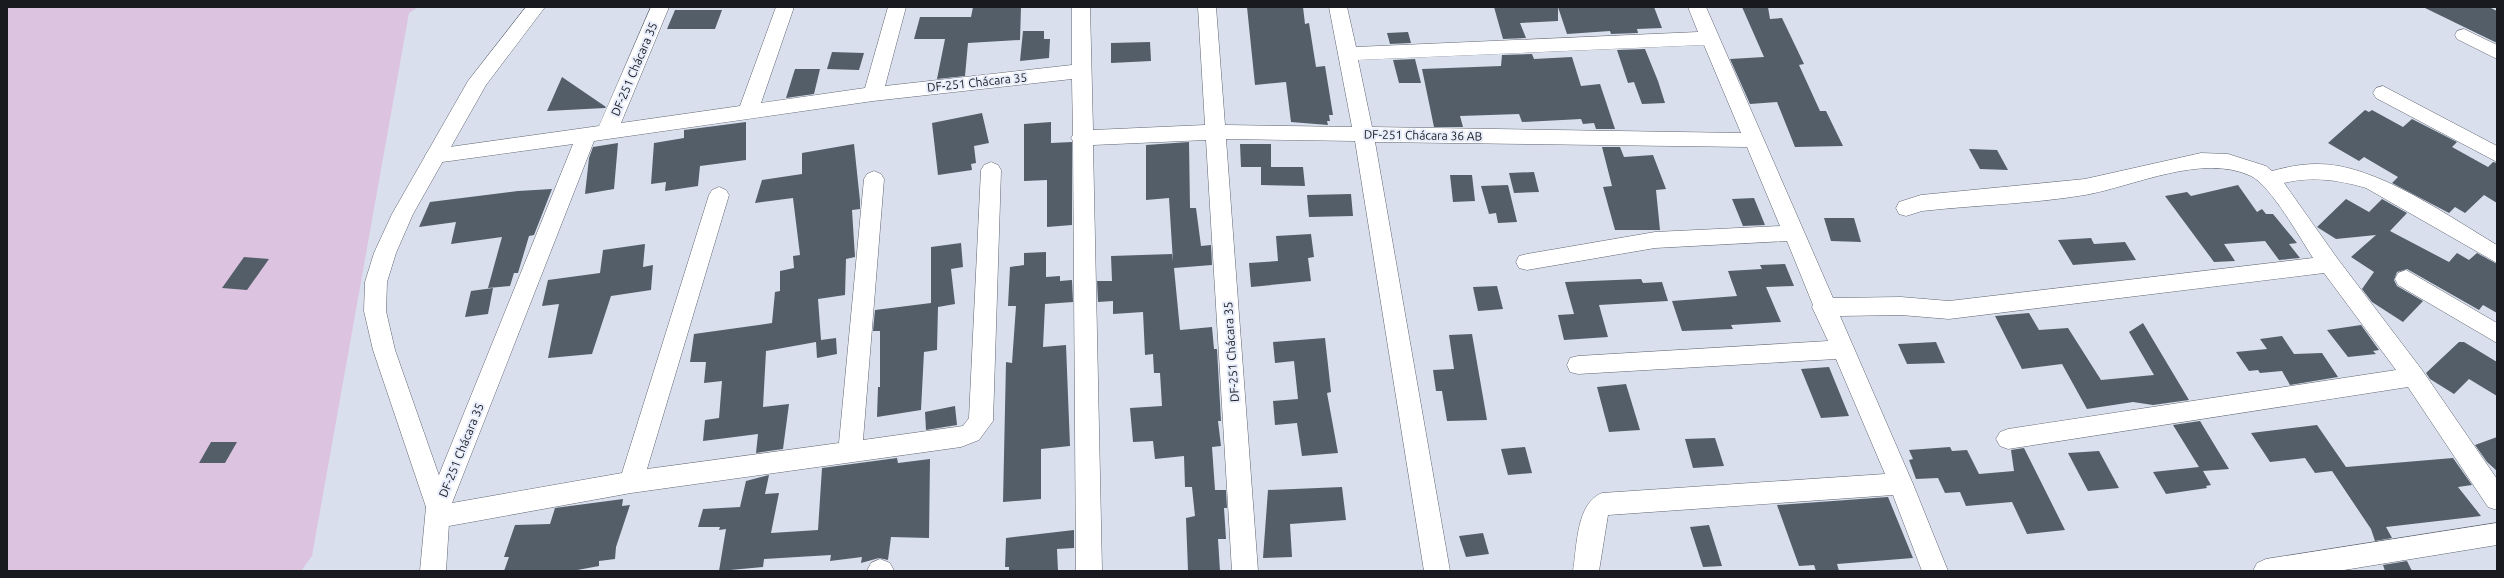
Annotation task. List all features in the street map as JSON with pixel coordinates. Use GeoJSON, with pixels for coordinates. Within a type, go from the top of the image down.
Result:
{"type":"FeatureCollection","features":[{"type":"Feature","properties":{"kind":"street","name":"DF-251 Chácara 35"},"geometry":{"type":"LineString","coordinates":[[438,512],[384,350],[376,311],[376,282],[385,253],[403,214],[478,81],[536,7]]}},
{"type":"Feature","properties":{"kind":"street","name":"DF-251 Chácara 35"},"geometry":{"type":"LineString","coordinates":[[438,512],[597,132],[660,7]]}},
{"type":"Feature","properties":{"kind":"street"},"geometry":{"type":"LineString","coordinates":[[748,111],[785,7]]}},
{"type":"Feature","properties":{"kind":"street"},"geometry":{"type":"LineString","coordinates":[[874,94],[897,7]]}},
{"type":"Feature","properties":{"kind":"street"},"geometry":{"type":"LineString","coordinates":[[1081,7],[1089,571]]}},
{"type":"Feature","properties":{"kind":"street"},"geometry":{"type":"LineString","coordinates":[[1207,7],[1217,132]]}},
{"type":"Feature","properties":{"kind":"street"},"geometry":{"type":"LineString","coordinates":[[1338,7],[1364,134],[1437,571]]}},
{"type":"Feature","properties":{"kind":"street"},"geometry":{"type":"LineString","coordinates":[[1697,7],[1794,233],[1823,307],[1844,350],[1901,484],[1935,571]]}},
{"type":"Feature","properties":{"kind":"street"},"geometry":{"type":"LineString","coordinates":[[2464,36],[2497,53]]}},
{"type":"Feature","properties":{"kind":"street"},"geometry":{"type":"LineString","coordinates":[[1347,54],[1710,38]]}},
{"type":"Feature","properties":{"kind":"street","name":"DF-251 Chácara 35"},"geometry":{"type":"LineString","coordinates":[[435,156],[874,94],[1081,71]]}},
{"type":"Feature","properties":{"kind":"street"},"geometry":{"type":"LineString","coordinates":[[2383,93],[2497,155]]}},
{"type":"Feature","properties":{"kind":"street","name":"DF-251 Chácara 35"},"geometry":{"type":"LineString","coordinates":[[1217,132],[1245,571]]}},
{"type":"Feature","properties":{"kind":"street","name":"DF-251 Chácara 36 AB"},"geometry":{"type":"LineString","coordinates":[[1082,138],[1217,132],[1754,140]]}},
{"type":"Feature","properties":{"kind":"street"},"geometry":{"type":"LineString","coordinates":[[1906,208],[1921,203],[2106,183],[2179,164],[2201,160],[2228,160],[2259,171],[2269,179],[2329,264],[2414,377],[2497,499]]}},
{"type":"Feature","properties":{"kind":"street"},"geometry":{"type":"LineString","coordinates":[[434,571],[438,512],[631,482],[961,437],[971,433],[981,421],[991,170]]}},
{"type":"Feature","properties":{"kind":"street"},"geometry":{"type":"LineString","coordinates":[[2269,179],[2293,173],[2318,172],[2344,174],[2373,183],[2497,255]]}},
{"type":"Feature","properties":{"kind":"street"},"geometry":{"type":"LineString","coordinates":[[850,451],[874,179]]}},
{"type":"Feature","properties":{"kind":"street"},"geometry":{"type":"LineString","coordinates":[[631,482],[719,196]]}},
{"type":"Feature","properties":{"kind":"street"},"geometry":{"type":"LineString","coordinates":[[1527,262],[1655,240],[1794,233]]}},
{"type":"Feature","properties":{"kind":"street"},"geometry":{"type":"LineString","coordinates":[[1823,307],[1901,306],[1948,310],[2329,264]]}},
{"type":"Feature","properties":{"kind":"street"},"geometry":{"type":"LineString","coordinates":[[2406,279],[2497,334]]}},
{"type":"Feature","properties":{"kind":"street"},"geometry":{"type":"LineString","coordinates":[[1578,365],[1844,350]]}},
{"type":"Feature","properties":{"kind":"street"},"geometry":{"type":"LineString","coordinates":[[2008,439],[2414,377]]}},
{"type":"Feature","properties":{"kind":"street"},"geometry":{"type":"LineString","coordinates":[[1586,571],[1595,518],[1597,510],[1602,504],[1901,484]]}},
{"type":"Feature","properties":{"kind":"street"},"geometry":{"type":"LineString","coordinates":[[2266,571],[2497,534]]}},
{"type":"Feature","properties":{"kind":"shaded area"},"geometry":{"type":"Polygon","coordinates":[[[7,7],[418,7],[409,13],[312,556],[301,571],[7,571],[7,7]]]}},
{"type":"Feature","properties":{"kind":"building"},"geometry":{"type":"Polygon","coordinates":[[[973,7],[1021,7],[1020,40],[968,43],[965,76],[937,79],[945,39],[914,39],[920,17],[971,17],[973,7]]]}},
{"type":"Feature","properties":{"kind":"building"},"geometry":{"type":"Polygon","coordinates":[[[1247,7],[1303,7],[1305,24],[1309,23],[1316,67],[1325,66],[1333,115],[1329,115],[1330,121],[1327,121],[1328,125],[1291,122],[1286,82],[1255,85],[1247,7]]]}},
{"type":"Feature","properties":{"kind":"building"},"geometry":{"type":"Polygon","coordinates":[[[1494,7],[1558,7],[1558,21],[1520,23],[1526,38],[1503,39],[1494,7]]]}},
{"type":"Feature","properties":{"kind":"building"},"geometry":{"type":"Polygon","coordinates":[[[1558,7],[1654,7],[1662,28],[1637,29],[1638,33],[1611,34],[1610,31],[1567,34],[1558,7]]]}},
{"type":"Feature","properties":{"kind":"building"},"geometry":{"type":"Polygon","coordinates":[[[1742,7],[1768,7],[1770,19],[1782,18],[1804,64],[1799,65],[1820,111],[1826,111],[1843,146],[1795,147],[1777,102],[1750,104],[1730,59],[1764,57],[1742,7]]]}},
{"type":"Feature","properties":{"kind":"building"},"geometry":{"type":"Polygon","coordinates":[[[2423,7],[2489,7],[2497,11],[2497,43],[2423,7]]]}},
{"type":"Feature","properties":{"kind":"building"},"geometry":{"type":"Polygon","coordinates":[[[675,10],[722,10],[715,29],[667,29],[675,10]]]}},
{"type":"Feature","properties":{"kind":"building"},"geometry":{"type":"Polygon","coordinates":[[[1023,31],[1044,31],[1044,39],[1050,39],[1049,58],[1020,61],[1023,31]]]}},
{"type":"Feature","properties":{"kind":"building"},"geometry":{"type":"Polygon","coordinates":[[[1408,32],[1411,43],[1390,44],[1387,33],[1408,32]]]}},
{"type":"Feature","properties":{"kind":"building"},"geometry":{"type":"Polygon","coordinates":[[[1150,42],[1151,61],[1111,63],[1111,43],[1150,42]]]}},
{"type":"Feature","properties":{"kind":"building"},"geometry":{"type":"Polygon","coordinates":[[[1645,49],[1665,103],[1642,104],[1634,82],[1628,83],[1617,50],[1645,49]]]}},
{"type":"Feature","properties":{"kind":"building"},"geometry":{"type":"Polygon","coordinates":[[[832,52],[864,53],[859,70],[827,69],[832,52]]]}},
{"type":"Feature","properties":{"kind":"building"},"geometry":{"type":"Polygon","coordinates":[[[1532,54],[1534,59],[1572,57],[1581,86],[1600,84],[1615,129],[1596,129],[1594,123],[1583,124],[1581,119],[1522,122],[1519,114],[1460,116],[1463,127],[1434,127],[1422,69],[1501,66],[1502,55],[1532,54]]]}},
{"type":"Feature","properties":{"kind":"building"},"geometry":{"type":"Polygon","coordinates":[[[1415,59],[1421,83],[1399,83],[1393,60],[1415,59]]]}},
{"type":"Feature","properties":{"kind":"building"},"geometry":{"type":"Polygon","coordinates":[[[795,69],[820,69],[814,94],[786,98],[795,69]]]}},
{"type":"Feature","properties":{"kind":"building"},"geometry":{"type":"Polygon","coordinates":[[[562,77],[606,107],[547,111],[562,77]]]}},
{"type":"Feature","properties":{"kind":"building"},"geometry":{"type":"Polygon","coordinates":[[[2365,110],[2369,112],[2372,110],[2403,127],[2412,119],[2457,142],[2452,147],[2488,167],[2493,162],[2497,163],[2497,203],[2484,195],[2465,213],[2455,207],[2449,213],[2392,183],[2398,177],[2364,157],[2359,161],[2328,143],[2365,110]]]}},
{"type":"Feature","properties":{"kind":"building"},"geometry":{"type":"Polygon","coordinates":[[[982,113],[989,143],[974,146],[976,163],[971,164],[972,170],[938,175],[932,123],[982,113]]]}},
{"type":"Feature","properties":{"kind":"building"},"geometry":{"type":"Polygon","coordinates":[[[746,122],[746,160],[700,166],[698,186],[665,191],[666,182],[651,184],[654,143],[684,138],[684,130],[746,122]]]}},
{"type":"Feature","properties":{"kind":"building"},"geometry":{"type":"Polygon","coordinates":[[[1051,122],[1051,143],[1072,142],[1072,225],[1047,227],[1047,180],[1024,181],[1024,124],[1051,122]]]}},
{"type":"Feature","properties":{"kind":"building"},"geometry":{"type":"Polygon","coordinates":[[[1189,142],[1190,208],[1196,208],[1201,246],[1211,245],[1212,265],[1174,268],[1180,330],[1212,327],[1214,349],[1217,349],[1221,421],[1218,421],[1221,446],[1212,447],[1215,490],[1226,490],[1227,508],[1224,508],[1226,539],[1218,539],[1220,571],[1188,571],[1186,518],[1195,516],[1192,487],[1185,487],[1184,456],[1155,459],[1153,441],[1133,442],[1130,408],[1162,406],[1160,373],[1154,373],[1153,354],[1145,355],[1143,312],[1113,314],[1113,301],[1098,302],[1097,281],[1112,281],[1111,256],[1172,254],[1173,262],[1169,198],[1146,200],[1146,145],[1189,142]]]}},
{"type":"Feature","properties":{"kind":"building"},"geometry":{"type":"Polygon","coordinates":[[[618,143],[614,189],[585,194],[589,158],[593,147],[618,143]]]}},
{"type":"Feature","properties":{"kind":"building"},"geometry":{"type":"Polygon","coordinates":[[[854,144],[860,201],[860,209],[852,210],[855,257],[846,259],[845,295],[818,299],[821,340],[836,338],[837,354],[817,358],[816,342],[766,351],[763,407],[789,404],[783,449],[756,453],[758,434],[703,441],[705,420],[719,418],[722,381],[704,383],[706,362],[690,362],[694,334],[772,323],[775,292],[780,291],[780,271],[794,268],[793,256],[800,255],[793,198],[755,203],[762,180],[802,174],[802,153],[854,144]]]}},
{"type":"Feature","properties":{"kind":"building"},"geometry":{"type":"Polygon","coordinates":[[[1240,144],[1271,144],[1271,167],[1303,167],[1305,186],[1261,185],[1261,167],[1241,167],[1240,144]]]}},
{"type":"Feature","properties":{"kind":"building"},"geometry":{"type":"Polygon","coordinates":[[[1602,147],[1620,147],[1624,157],[1653,155],[1666,189],[1656,190],[1660,230],[1615,230],[1603,187],[1612,186],[1602,147]]]}},
{"type":"Feature","properties":{"kind":"building"},"geometry":{"type":"Polygon","coordinates":[[[1969,149],[1997,150],[2008,170],[1980,169],[1969,149]]]}},
{"type":"Feature","properties":{"kind":"building"},"geometry":{"type":"Polygon","coordinates":[[[1534,172],[1539,192],[1514,193],[1509,173],[1534,172]]]}},
{"type":"Feature","properties":{"kind":"building"},"geometry":{"type":"Polygon","coordinates":[[[1450,175],[1472,175],[1475,201],[1453,202],[1450,175]]]}},
{"type":"Feature","properties":{"kind":"building"},"geometry":{"type":"Polygon","coordinates":[[[1508,185],[1517,222],[1498,223],[1496,213],[1489,214],[1481,186],[1508,185]]]}},
{"type":"Feature","properties":{"kind":"building"},"geometry":{"type":"Polygon","coordinates":[[[2238,185],[2257,212],[2262,209],[2266,214],[2273,214],[2297,243],[2289,244],[2300,258],[2279,260],[2265,241],[2224,244],[2235,261],[2214,262],[2165,196],[2187,192],[2191,196],[2238,185]]]}},
{"type":"Feature","properties":{"kind":"building"},"geometry":{"type":"Polygon","coordinates":[[[552,189],[534,235],[529,236],[518,273],[514,273],[510,286],[488,288],[502,237],[451,244],[456,222],[419,227],[430,202],[518,191],[552,189]]]}},
{"type":"Feature","properties":{"kind":"building"},"geometry":{"type":"Polygon","coordinates":[[[1351,194],[1353,216],[1309,217],[1307,195],[1351,194]]]}},
{"type":"Feature","properties":{"kind":"building"},"geometry":{"type":"Polygon","coordinates":[[[1754,198],[1765,225],[1743,226],[1732,199],[1754,198]]]}},
{"type":"Feature","properties":{"kind":"building"},"geometry":{"type":"Polygon","coordinates":[[[2346,199],[2369,212],[2382,199],[2407,213],[2390,231],[2449,262],[2457,253],[2469,260],[2477,253],[2497,264],[2497,313],[2483,305],[2479,310],[2407,269],[2397,272],[2394,280],[2397,286],[2423,301],[2403,322],[2372,302],[2362,289],[2374,272],[2351,257],[2376,235],[2336,239],[2317,227],[2346,199]]]}},
{"type":"Feature","properties":{"kind":"building"},"geometry":{"type":"Polygon","coordinates":[[[1824,218],[1854,218],[1861,242],[1831,241],[1824,218]]]}},
{"type":"Feature","properties":{"kind":"building"},"geometry":{"type":"Polygon","coordinates":[[[1311,234],[1314,257],[1308,258],[1311,281],[1251,287],[1249,263],[1278,261],[1276,236],[1311,234]]]}},
{"type":"Feature","properties":{"kind":"building"},"geometry":{"type":"Polygon","coordinates":[[[2091,238],[2094,244],[2125,242],[2136,260],[2073,265],[2058,240],[2091,238]]]}},
{"type":"Feature","properties":{"kind":"building"},"geometry":{"type":"Polygon","coordinates":[[[961,243],[963,267],[951,269],[955,304],[938,307],[937,350],[924,352],[921,410],[877,417],[878,387],[880,387],[880,331],[873,331],[875,310],[931,303],[931,247],[961,243]]]}},
{"type":"Feature","properties":{"kind":"building"},"geometry":{"type":"Polygon","coordinates":[[[645,244],[643,267],[653,265],[651,290],[611,296],[592,354],[548,358],[559,304],[542,306],[548,280],[600,273],[603,250],[645,244]]]}},
{"type":"Feature","properties":{"kind":"building"},"geometry":{"type":"Polygon","coordinates":[[[1046,252],[1046,277],[1060,276],[1060,281],[1072,280],[1073,302],[1045,304],[1043,347],[1066,345],[1070,446],[1041,449],[1041,499],[1003,502],[1006,362],[1012,363],[1016,306],[1008,306],[1010,267],[1024,265],[1024,253],[1046,252]]]}},
{"type":"Feature","properties":{"kind":"building"},"geometry":{"type":"Polygon","coordinates":[[[244,257],[269,259],[247,290],[222,288],[244,257]]]}},
{"type":"Feature","properties":{"kind":"building"},"geometry":{"type":"Polygon","coordinates":[[[1785,264],[1794,286],[1766,287],[1781,322],[1731,325],[1733,329],[1682,331],[1672,301],[1737,296],[1728,271],[1762,269],[1760,265],[1785,264]]]}},
{"type":"Feature","properties":{"kind":"building"},"geometry":{"type":"Polygon","coordinates":[[[1641,279],[1643,283],[1662,282],[1668,301],[1599,305],[1608,337],[1564,340],[1558,315],[1574,314],[1565,282],[1641,279]]]}},
{"type":"Feature","properties":{"kind":"building"},"geometry":{"type":"Polygon","coordinates":[[[1497,286],[1503,309],[1478,311],[1473,287],[1497,286]]]}},
{"type":"Feature","properties":{"kind":"building"},"geometry":{"type":"Polygon","coordinates":[[[493,288],[488,314],[465,317],[471,291],[493,288]]]}},
{"type":"Feature","properties":{"kind":"building"},"geometry":{"type":"Polygon","coordinates":[[[2029,313],[2039,330],[2068,328],[2101,380],[2154,375],[2129,332],[2143,323],[2189,400],[2153,405],[2133,402],[2087,409],[2062,364],[2022,369],[1995,316],[2029,313]]]}},
{"type":"Feature","properties":{"kind":"building"},"geometry":{"type":"Polygon","coordinates":[[[2361,325],[2379,350],[2373,351],[2376,354],[2348,357],[2327,330],[2361,325]]]}},
{"type":"Feature","properties":{"kind":"building"},"geometry":{"type":"Polygon","coordinates":[[[1472,334],[1487,420],[1447,421],[1442,391],[1436,391],[1433,370],[1454,369],[1449,335],[1472,334]]]}},
{"type":"Feature","properties":{"kind":"building"},"geometry":{"type":"Polygon","coordinates":[[[2282,336],[2294,354],[2322,353],[2338,377],[2290,385],[2282,371],[2260,373],[2258,370],[2249,371],[2236,352],[2267,349],[2260,339],[2282,336]]]}},
{"type":"Feature","properties":{"kind":"building"},"geometry":{"type":"Polygon","coordinates":[[[1325,338],[1331,392],[1327,393],[1338,453],[1302,456],[1297,423],[1275,425],[1273,401],[1298,399],[1294,361],[1275,363],[1273,342],[1325,338]]]}},
{"type":"Feature","properties":{"kind":"building"},"geometry":{"type":"Polygon","coordinates":[[[1936,342],[1945,363],[1907,364],[1898,344],[1936,342]]]}},
{"type":"Feature","properties":{"kind":"building"},"geometry":{"type":"Polygon","coordinates":[[[2459,342],[2464,342],[2497,362],[2497,396],[2469,379],[2454,394],[2430,379],[2426,373],[2459,342]]]}},
{"type":"Feature","properties":{"kind":"building"},"geometry":{"type":"Polygon","coordinates":[[[1829,367],[1849,416],[1821,418],[1801,369],[1829,367]]]}},
{"type":"Feature","properties":{"kind":"building"},"geometry":{"type":"Polygon","coordinates":[[[1626,384],[1640,430],[1609,432],[1597,387],[1626,384]]]}},
{"type":"Feature","properties":{"kind":"building"},"geometry":{"type":"Polygon","coordinates":[[[955,406],[957,425],[926,430],[925,412],[955,406]]]}},
{"type":"Feature","properties":{"kind":"building"},"geometry":{"type":"Polygon","coordinates":[[[2200,421],[2229,469],[2203,471],[2211,485],[2206,486],[2207,488],[2166,494],[2153,472],[2199,467],[2173,425],[2200,421]]]}},
{"type":"Feature","properties":{"kind":"building"},"geometry":{"type":"Polygon","coordinates":[[[2317,425],[2346,467],[2453,458],[2472,485],[2458,487],[2481,516],[2386,527],[2392,538],[2375,541],[2371,529],[2332,471],[2315,473],[2305,458],[2270,462],[2251,433],[2317,425]]]}},
{"type":"Feature","properties":{"kind":"building"},"geometry":{"type":"Polygon","coordinates":[[[2497,437],[2497,471],[2487,462],[2475,445],[2497,437]]]}},
{"type":"Feature","properties":{"kind":"building"},"geometry":{"type":"Polygon","coordinates":[[[1715,438],[1724,466],[1693,468],[1685,439],[1715,438]]]}},
{"type":"Feature","properties":{"kind":"building"},"geometry":{"type":"Polygon","coordinates":[[[211,442],[237,442],[225,463],[199,463],[211,442]]]}},
{"type":"Feature","properties":{"kind":"building"},"geometry":{"type":"Polygon","coordinates":[[[1525,447],[1532,473],[1508,475],[1501,449],[1525,447]]]}},
{"type":"Feature","properties":{"kind":"building"},"geometry":{"type":"Polygon","coordinates":[[[1950,447],[1952,451],[1967,450],[1979,474],[2014,471],[2011,450],[2024,448],[2065,530],[2027,534],[2012,502],[1966,506],[1960,492],[1945,493],[1938,478],[1916,479],[1909,460],[1913,459],[1909,450],[1950,447]]]}},
{"type":"Feature","properties":{"kind":"building"},"geometry":{"type":"Polygon","coordinates":[[[2099,451],[2119,488],[2088,491],[2068,453],[2099,451]]]}},
{"type":"Feature","properties":{"kind":"building"},"geometry":{"type":"Polygon","coordinates":[[[897,458],[898,463],[930,459],[929,538],[891,537],[888,560],[879,558],[861,563],[862,557],[830,561],[831,555],[764,559],[763,567],[719,571],[726,529],[719,530],[720,527],[698,527],[703,509],[740,507],[746,481],[769,475],[765,494],[779,493],[771,533],[818,530],[822,468],[897,458]]]}},
{"type":"Feature","properties":{"kind":"building"},"geometry":{"type":"Polygon","coordinates":[[[1342,487],[1346,520],[1290,524],[1292,557],[1263,558],[1268,490],[1342,487]]]}},
{"type":"Feature","properties":{"kind":"building"},"geometry":{"type":"Polygon","coordinates":[[[1888,497],[1913,558],[1837,564],[1839,571],[1816,571],[1814,565],[1799,566],[1777,505],[1888,497]]]}},
{"type":"Feature","properties":{"kind":"building"},"geometry":{"type":"Polygon","coordinates":[[[623,499],[622,506],[630,505],[616,547],[615,559],[599,561],[599,566],[572,571],[504,571],[509,557],[504,557],[515,525],[550,524],[555,508],[623,499]]]}},
{"type":"Feature","properties":{"kind":"building"},"geometry":{"type":"Polygon","coordinates":[[[1709,525],[1722,566],[1703,567],[1690,527],[1709,525]]]}},
{"type":"Feature","properties":{"kind":"building"},"geometry":{"type":"Polygon","coordinates":[[[1074,530],[1074,548],[1057,549],[1058,571],[1009,571],[1009,567],[1005,567],[1006,538],[1074,530]]]}},
{"type":"Feature","properties":{"kind":"building"},"geometry":{"type":"Polygon","coordinates":[[[1483,533],[1489,554],[1466,557],[1459,536],[1483,533]]]}},
{"type":"Feature","properties":{"kind":"building"},"geometry":{"type":"Polygon","coordinates":[[[2407,561],[2412,571],[2385,571],[2383,565],[2407,561]]]}}]}
